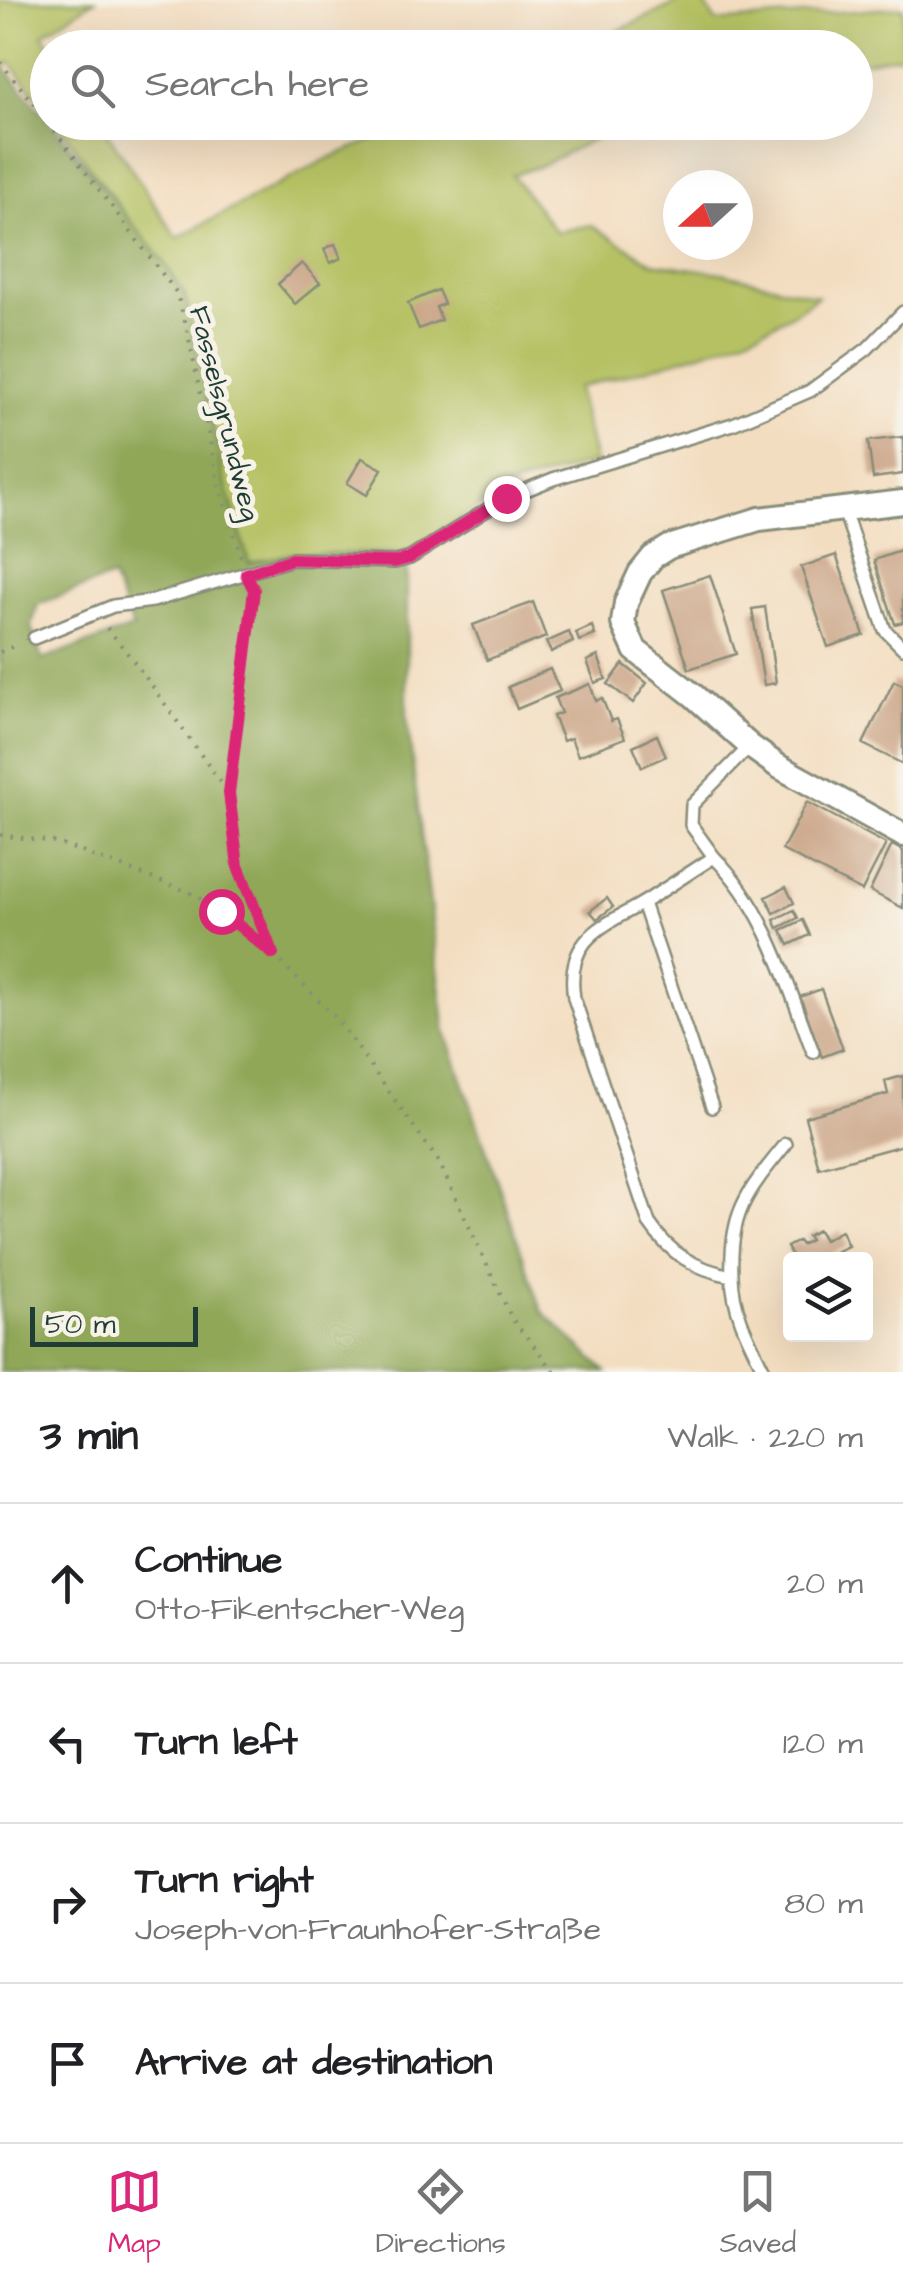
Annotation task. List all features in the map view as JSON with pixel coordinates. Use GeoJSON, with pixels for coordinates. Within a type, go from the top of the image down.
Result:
{"type":"FeatureCollection","features":[{"type":"Feature","properties":{"kind":"street"},"geometry":{"type":"LineString","coordinates":[[903,502],[760,518],[669,548],[653,557],[640,573],[626,603],[623,623],[635,650],[750,746],[778,766],[903,834]]}},
{"type":"Feature","properties":{"kind":"lane"},"geometry":{"type":"LineString","coordinates":[[34,638],[113,606],[153,601],[292,559],[375,562],[410,558],[506,498],[554,479],[733,424],[810,391],[868,349],[903,312]]}},
{"type":"Feature","properties":{"kind":"lane"},"geometry":{"type":"LineString","coordinates":[[843,508],[885,630],[903,648]]}},
{"type":"Feature","properties":{"kind":"lane"},"geometry":{"type":"LineString","coordinates":[[750,746],[692,804],[691,825],[737,880],[766,930],[813,1052]]}},
{"type":"Feature","properties":{"kind":"lane"},"geometry":{"type":"LineString","coordinates":[[714,857],[598,929],[578,950],[570,974],[574,998],[649,1222],[663,1243],[688,1263],[732,1276]]}},
{"type":"Feature","properties":{"kind":"lane"},"geometry":{"type":"LineString","coordinates":[[643,903],[712,1107]]}},
{"type":"Feature","properties":{"kind":"lane"},"geometry":{"type":"LineString","coordinates":[[764,1372],[739,1319],[731,1243],[739,1211],[753,1185],[786,1144]]}},
{"type":"Feature","properties":{"kind":"path","name":"Fasselsgrundweg"},"geometry":{"type":"LineString","coordinates":[[0,62],[30,100]]}},
{"type":"Feature","properties":{"kind":"path","name":"Fasselsgrundweg"},"geometry":{"type":"LineString","coordinates":[[62,140],[176,292],[186,324],[218,480],[254,590],[229,793],[238,866],[273,954]]}},
{"type":"Feature","properties":{"kind":"path"},"geometry":{"type":"LineString","coordinates":[[112,635],[145,673],[182,732],[229,793]]}},
{"type":"Feature","properties":{"kind":"path"},"geometry":{"type":"LineString","coordinates":[[0,652],[15,645]]}},
{"type":"Feature","properties":{"kind":"path"},"geometry":{"type":"LineString","coordinates":[[0,835],[56,842],[189,892],[221,911],[273,954],[337,1019],[439,1162],[512,1319],[554,1372]]}},
{"type":"Feature","properties":{"kind":"green space"},"geometry":{"type":"Polygon","coordinates":[[[0,0],[95,0],[49,30],[30,30],[30,88],[10,62],[4,67],[0,62],[0,0]]]}},
{"type":"Feature","properties":{"kind":"green space"},"geometry":{"type":"Polygon","coordinates":[[[683,0],[702,0],[716,22],[903,7],[903,55],[873,60],[873,30],[620,30],[683,0]]]}},
{"type":"Feature","properties":{"kind":"green space"},"geometry":{"type":"Polygon","coordinates":[[[0,62],[30,99],[30,140],[64,140],[164,262],[185,295],[224,479],[249,563],[291,554],[407,553],[407,718],[446,1033],[542,1311],[606,1372],[0,1372],[0,62]],[[112,577],[38,604],[31,627],[42,660],[133,628],[112,577]]]}},
{"type":"Feature","properties":{"kind":"green space"},"geometry":{"type":"Polygon","coordinates":[[[70,140],[112,140],[177,238],[329,158],[373,140],[591,140],[540,166],[512,175],[556,232],[591,225],[653,263],[722,273],[818,296],[792,314],[734,342],[577,388],[595,462],[509,487],[407,553],[291,554],[249,563],[224,479],[185,295],[70,140]]]}},
{"type":"Feature","properties":{"kind":"building"},"geometry":{"type":"Polygon","coordinates":[[[335,244],[341,258],[330,263],[324,249],[335,244]]]}},
{"type":"Feature","properties":{"kind":"building"},"geometry":{"type":"Polygon","coordinates":[[[302,263],[320,283],[295,304],[278,284],[302,263]]]}},
{"type":"Feature","properties":{"kind":"building"},"geometry":{"type":"Polygon","coordinates":[[[438,290],[444,304],[436,307],[441,320],[419,329],[408,303],[438,290]]]}},
{"type":"Feature","properties":{"kind":"building"},"geometry":{"type":"Polygon","coordinates":[[[903,437],[903,474],[873,478],[868,441],[903,437]]]}},
{"type":"Feature","properties":{"kind":"building"},"geometry":{"type":"Polygon","coordinates":[[[362,458],[382,469],[367,495],[347,483],[362,458]]]}},
{"type":"Feature","properties":{"kind":"building"},"geometry":{"type":"Polygon","coordinates":[[[903,550],[903,622],[895,624],[874,560],[903,550]]]}},
{"type":"Feature","properties":{"kind":"building"},"geometry":{"type":"Polygon","coordinates":[[[836,555],[864,635],[828,647],[801,567],[836,555]]]}},
{"type":"Feature","properties":{"kind":"building"},"geometry":{"type":"Polygon","coordinates":[[[710,575],[736,654],[689,669],[663,590],[710,575]]]}},
{"type":"Feature","properties":{"kind":"building"},"geometry":{"type":"Polygon","coordinates":[[[533,602],[546,637],[487,660],[473,625],[533,602]]]}},
{"type":"Feature","properties":{"kind":"building"},"geometry":{"type":"Polygon","coordinates":[[[765,607],[776,683],[764,685],[752,609],[765,607]]]}},
{"type":"Feature","properties":{"kind":"building"},"geometry":{"type":"Polygon","coordinates":[[[592,626],[595,635],[579,641],[576,633],[592,626]]]}},
{"type":"Feature","properties":{"kind":"building"},"geometry":{"type":"Polygon","coordinates":[[[569,632],[573,642],[551,652],[546,642],[569,632]]]}},
{"type":"Feature","properties":{"kind":"building"},"geometry":{"type":"Polygon","coordinates":[[[598,656],[606,679],[595,683],[587,661],[598,656]]]}},
{"type":"Feature","properties":{"kind":"building"},"geometry":{"type":"Polygon","coordinates":[[[623,664],[647,683],[633,703],[608,684],[623,664]]]}},
{"type":"Feature","properties":{"kind":"building"},"geometry":{"type":"Polygon","coordinates":[[[550,669],[560,691],[517,709],[508,687],[550,669]]]}},
{"type":"Feature","properties":{"kind":"building"},"geometry":{"type":"Polygon","coordinates":[[[894,681],[903,685],[903,764],[863,744],[894,681]]]}},
{"type":"Feature","properties":{"kind":"building"},"geometry":{"type":"Polygon","coordinates":[[[590,684],[596,701],[602,698],[611,721],[617,719],[625,738],[578,756],[571,738],[563,741],[553,716],[561,713],[555,698],[590,684]]]}},
{"type":"Feature","properties":{"kind":"building"},"geometry":{"type":"Polygon","coordinates":[[[657,735],[666,756],[642,767],[633,746],[657,735]]]}},
{"type":"Feature","properties":{"kind":"building"},"geometry":{"type":"Polygon","coordinates":[[[807,802],[886,844],[862,891],[782,850],[807,802]]]}},
{"type":"Feature","properties":{"kind":"building"},"geometry":{"type":"Polygon","coordinates":[[[892,845],[903,851],[903,908],[870,891],[892,845]]]}},
{"type":"Feature","properties":{"kind":"building"},"geometry":{"type":"Polygon","coordinates":[[[786,887],[794,903],[774,913],[766,897],[786,887]]]}},
{"type":"Feature","properties":{"kind":"building"},"geometry":{"type":"Polygon","coordinates":[[[607,898],[613,907],[597,919],[590,911],[607,898]]]}},
{"type":"Feature","properties":{"kind":"building"},"geometry":{"type":"Polygon","coordinates":[[[794,910],[798,918],[778,928],[774,920],[794,910]]]}},
{"type":"Feature","properties":{"kind":"building"},"geometry":{"type":"Polygon","coordinates":[[[803,920],[810,935],[789,945],[781,930],[803,920]]]}},
{"type":"Feature","properties":{"kind":"building"},"geometry":{"type":"Polygon","coordinates":[[[821,989],[843,1049],[822,1057],[800,997],[821,989]]]}},
{"type":"Feature","properties":{"kind":"building"},"geometry":{"type":"Polygon","coordinates":[[[903,1076],[903,1145],[819,1168],[805,1117],[888,1094],[885,1081],[903,1076]]]}},
{"type":"Feature","properties":{"kind":"building"},"geometry":{"type":"Polygon","coordinates":[[[818,1230],[824,1240],[841,1231],[848,1246],[835,1252],[790,1252],[787,1247],[810,1240],[807,1236],[818,1230]]]}},
{"type":"Feature","properties":{"kind":"route"},"geometry":{"type":"LineString","coordinates":[[221,911],[273,954],[238,866],[229,793],[254,590],[246,574],[292,559],[395,562],[410,558],[506,498]]}}]}
